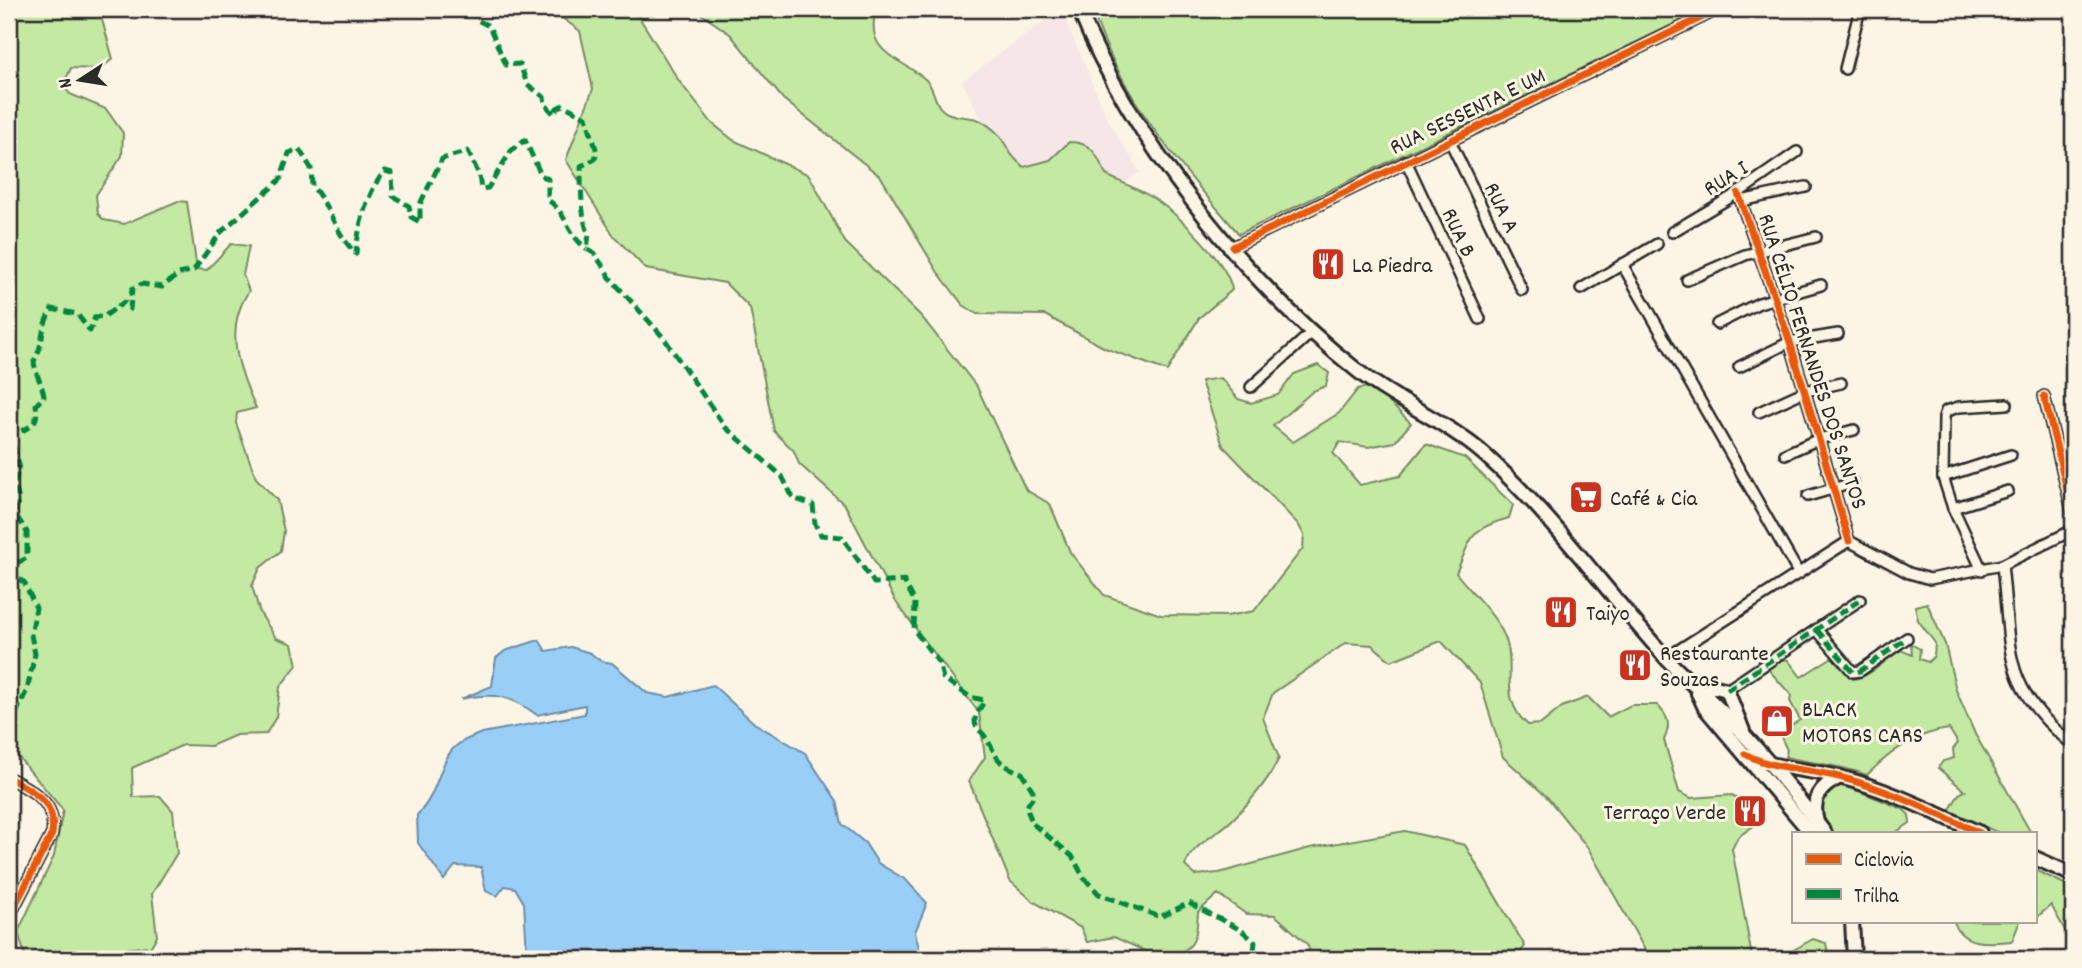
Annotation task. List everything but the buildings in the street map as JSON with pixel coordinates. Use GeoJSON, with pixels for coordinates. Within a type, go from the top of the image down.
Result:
{"type":"FeatureCollection","features":[{"type":"Feature","properties":{"kind":"main road"},"geometry":{"type":"LineString","coordinates":[[1079,9],[1102,63],[1146,136],[1233,247],[1311,333],[1362,374],[1465,439],[1502,470],[1666,658],[1698,693],[1711,701],[1746,747],[1818,830]]}},
{"type":"Feature","properties":{"kind":"main road"},"geometry":{"type":"LineString","coordinates":[[1698,693],[1716,687],[1727,690],[1746,747],[1766,763],[1818,830]]}},
{"type":"Feature","properties":{"kind":"main road"},"geometry":{"type":"LineString","coordinates":[[1766,763],[1840,777],[1978,832]]}},
{"type":"Feature","properties":{"kind":"main road"},"geometry":{"type":"LineString","coordinates":[[1818,830],[1816,796],[1824,786],[1840,777]]}},
{"type":"Feature","properties":{"kind":"main road"},"geometry":{"type":"LineString","coordinates":[[2036,858],[2073,875]]}},
{"type":"Feature","properties":{"kind":"main road"},"geometry":{"type":"LineString","coordinates":[[1852,922],[1854,959]]}},
{"type":"Feature","properties":{"kind":"street","name":"RUA SESSENTA E UM"},"geometry":{"type":"LineString","coordinates":[[1233,247],[1718,9]]}},
{"type":"Feature","properties":{"kind":"street"},"geometry":{"type":"LineString","coordinates":[[1845,69],[1860,9]]}},
{"type":"Feature","properties":{"kind":"street","name":"RUA A"},"geometry":{"type":"LineString","coordinates":[[1450,142],[1522,290]]}},
{"type":"Feature","properties":{"kind":"street","name":"RUA I"},"geometry":{"type":"LineString","coordinates":[[1672,232],[1740,197],[1797,152]]}},
{"type":"Feature","properties":{"kind":"street","name":"RUA B"},"geometry":{"type":"LineString","coordinates":[[1406,161],[1480,319]]}},
{"type":"Feature","properties":{"kind":"street"},"geometry":{"type":"LineString","coordinates":[[1740,197],[1806,187]]}},
{"type":"Feature","properties":{"kind":"street","name":"RUA CÉLIO FERNANDES DOS SANTOS"},"geometry":{"type":"LineString","coordinates":[[1666,658],[1849,541],[1790,342],[1740,197]]}},
{"type":"Feature","properties":{"kind":"street"},"geometry":{"type":"LineString","coordinates":[[1688,279],[1759,250],[1816,237]]}},
{"type":"Feature","properties":{"kind":"street"},"geometry":{"type":"LineString","coordinates":[[1581,289],[1657,244]]}},
{"type":"Feature","properties":{"kind":"street"},"geometry":{"type":"LineString","coordinates":[[1622,264],[1799,575]]}},
{"type":"Feature","properties":{"kind":"street"},"geometry":{"type":"LineString","coordinates":[[1717,324],[1775,298],[1821,285]]}},
{"type":"Feature","properties":{"kind":"street"},"geometry":{"type":"LineString","coordinates":[[1251,387],[1311,333]]}},
{"type":"Feature","properties":{"kind":"street"},"geometry":{"type":"LineString","coordinates":[[1739,367],[1790,342],[1838,334]]}},
{"type":"Feature","properties":{"kind":"street"},"geometry":{"type":"LineString","coordinates":[[1759,412],[1805,391],[1841,383]]}},
{"type":"Feature","properties":{"kind":"street"},"geometry":{"type":"LineString","coordinates":[[2044,396],[2073,514]]}},
{"type":"Feature","properties":{"kind":"street"},"geometry":{"type":"LineString","coordinates":[[1982,570],[1953,508],[1943,477],[1941,457],[1946,411],[1959,407],[2007,404]]}},
{"type":"Feature","properties":{"kind":"street"},"geometry":{"type":"LineString","coordinates":[[1785,454],[1819,439],[1854,430]]}},
{"type":"Feature","properties":{"kind":"street"},"geometry":{"type":"LineString","coordinates":[[1943,477],[2011,454]]}},
{"type":"Feature","properties":{"kind":"street"},"geometry":{"type":"LineString","coordinates":[[1808,496],[1853,483]]}},
{"type":"Feature","properties":{"kind":"street"},"geometry":{"type":"LineString","coordinates":[[1953,508],[2008,491]]}},
{"type":"Feature","properties":{"kind":"street"},"geometry":{"type":"LineString","coordinates":[[1849,541],[1909,573],[1930,579],[2001,565],[2073,530]]}},
{"type":"Feature","properties":{"kind":"street"},"geometry":{"type":"LineString","coordinates":[[2001,565],[2011,664],[2038,713],[2073,745]]}},
{"type":"Feature","properties":{"kind":"street"},"geometry":{"type":"LineString","coordinates":[[1727,690],[1860,600]]}},
{"type":"Feature","properties":{"kind":"street"},"geometry":{"type":"LineString","coordinates":[[1817,630],[1853,673],[1860,671],[1907,638]]}},
{"type":"Feature","properties":{"kind":"street"},"geometry":{"type":"LineString","coordinates":[[9,778],[46,802],[53,825],[52,834],[9,917]]}},
{"type":"Feature","properties":{"kind":"shaded area"},"geometry":{"type":"Polygon","coordinates":[[[1061,9],[1107,118],[1140,172],[1124,184],[1106,175],[1095,150],[1083,142],[1069,142],[1050,160],[1024,167],[1010,157],[997,133],[983,122],[962,81],[1061,9]]]}},
{"type":"Feature","properties":{"kind":"green space"},"geometry":{"type":"Polygon","coordinates":[[[9,9],[99,9],[113,59],[99,69],[71,68],[63,86],[70,94],[106,109],[123,133],[122,156],[96,195],[98,214],[104,220],[124,224],[178,201],[187,202],[197,269],[207,270],[231,244],[249,246],[243,275],[249,291],[241,305],[235,335],[239,365],[256,408],[237,413],[236,423],[256,478],[277,500],[284,531],[281,551],[260,568],[252,586],[260,613],[276,638],[292,644],[297,665],[280,687],[276,717],[266,734],[236,735],[211,746],[183,745],[132,768],[133,797],[160,796],[173,811],[177,853],[152,894],[157,936],[148,951],[146,946],[120,950],[107,959],[26,959],[18,932],[54,856],[63,810],[9,746],[9,9]]]}},
{"type":"Feature","properties":{"kind":"green space"},"geometry":{"type":"Polygon","coordinates":[[[550,9],[634,9],[679,81],[712,123],[733,140],[809,175],[845,242],[921,316],[977,387],[1026,490],[1050,504],[1070,552],[1104,595],[1161,615],[1227,616],[1254,611],[1303,548],[1304,535],[1298,524],[1223,446],[1201,381],[1221,378],[1238,399],[1251,403],[1278,395],[1294,374],[1318,365],[1329,373],[1326,386],[1313,391],[1273,426],[1293,442],[1339,413],[1358,389],[1372,386],[1411,423],[1395,442],[1368,447],[1340,442],[1333,453],[1360,485],[1400,476],[1426,444],[1465,458],[1513,505],[1509,518],[1486,526],[1474,536],[1456,573],[1486,607],[1507,642],[1510,691],[1518,714],[1528,725],[1541,724],[1562,707],[1588,697],[1608,717],[1631,705],[1657,705],[1668,721],[1664,740],[1679,792],[1691,798],[1732,795],[1756,808],[1759,822],[1738,837],[1732,849],[1752,957],[1779,958],[1813,939],[1826,943],[1829,959],[1650,959],[1588,848],[1547,797],[1503,757],[1480,683],[1441,641],[1391,661],[1372,645],[1346,643],[1273,693],[1263,718],[1279,758],[1275,766],[1245,806],[1226,826],[1193,852],[1185,866],[1195,875],[1219,873],[1310,848],[1405,831],[1465,845],[1525,946],[1516,959],[1313,959],[1307,944],[1275,915],[1246,914],[1218,894],[1198,912],[1196,932],[1191,944],[1173,955],[1162,959],[1114,937],[1087,942],[1081,928],[1034,902],[1010,881],[969,781],[985,757],[979,713],[896,602],[845,505],[799,464],[794,451],[774,431],[750,308],[725,283],[646,269],[614,236],[566,160],[593,89],[580,31],[550,9]]]}},
{"type":"Feature","properties":{"kind":"green space"},"geometry":{"type":"Polygon","coordinates":[[[694,9],[876,9],[875,36],[879,45],[886,53],[926,80],[940,108],[950,114],[976,119],[986,124],[998,134],[1014,158],[1024,167],[1050,160],[1069,142],[1089,147],[1097,156],[1106,175],[1156,200],[1189,228],[1213,254],[1229,279],[1232,290],[1199,318],[1167,371],[1105,348],[1045,315],[977,314],[963,305],[937,271],[881,177],[783,99],[730,34],[694,9]]]}},
{"type":"Feature","properties":{"kind":"green space"},"geometry":{"type":"Polygon","coordinates":[[[1092,9],[1705,9],[1239,234],[1154,129],[1119,73],[1092,9]]]}},
{"type":"Feature","properties":{"kind":"green space"},"geometry":{"type":"Polygon","coordinates":[[[1927,603],[1945,644],[1956,690],[1975,734],[2030,832],[1997,832],[1949,811],[1959,794],[1965,791],[1938,768],[1943,761],[1954,758],[1953,749],[1958,743],[1949,729],[1914,739],[1867,775],[1837,766],[1785,757],[1787,750],[1779,733],[1800,720],[1790,701],[1791,695],[1767,668],[1781,659],[1788,660],[1801,677],[1834,656],[1853,679],[1860,678],[1901,650],[1912,655],[1911,644],[1920,649],[1919,659],[1928,662],[1934,656],[1935,643],[1918,620],[1915,606],[1927,603]]]}},
{"type":"Feature","properties":{"kind":"green space"},"geometry":{"type":"Polygon","coordinates":[[[1842,784],[1903,809],[1909,815],[1910,823],[1896,832],[1830,832],[1818,807],[1829,786],[1842,784]]]}},
{"type":"Feature","properties":{"kind":"green space"},"geometry":{"type":"Polygon","coordinates":[[[2036,870],[2073,888],[2073,945],[2051,905],[2036,918],[2036,870]]]}},
{"type":"Feature","properties":{"kind":"green space"},"geometry":{"type":"Polygon","coordinates":[[[1954,922],[2020,922],[2012,941],[1978,942],[1963,935],[1954,922]]]}},
{"type":"Feature","properties":{"kind":"water"},"geometry":{"type":"Polygon","coordinates":[[[539,640],[546,651],[571,647],[590,653],[601,661],[612,663],[647,693],[668,697],[713,685],[754,723],[805,753],[837,801],[842,824],[865,843],[878,863],[906,880],[927,903],[915,932],[920,952],[897,959],[877,951],[855,959],[531,959],[527,953],[524,903],[515,888],[505,886],[497,896],[486,891],[481,867],[455,866],[444,880],[418,843],[417,815],[430,798],[447,756],[462,742],[482,733],[585,714],[585,705],[537,715],[510,699],[501,697],[461,699],[492,686],[496,658],[505,651],[539,640]]]}},
{"type":"Feature","properties":{"kind":"marked path"},"geometry":{"type":"LineString","coordinates":[[470,9],[477,20],[489,26],[506,65],[520,64],[527,84],[544,97],[545,104],[554,114],[557,108],[563,105],[586,117],[597,152],[595,159],[581,166],[583,211],[589,234],[587,249],[595,254],[611,279],[664,338],[725,427],[782,476],[793,498],[813,505],[815,524],[821,535],[842,537],[874,583],[904,581],[915,602],[914,630],[939,663],[943,678],[970,697],[984,700],[976,715],[976,725],[1001,762],[1022,773],[1033,791],[1033,797],[1026,807],[1033,824],[1072,856],[1084,878],[1099,894],[1160,917],[1189,903],[1241,930],[1255,942],[1253,959]]}},
{"type":"Feature","properties":{"kind":"marked path"},"geometry":{"type":"LineString","coordinates":[[9,728],[27,690],[35,654],[31,635],[36,608],[24,582],[16,578],[15,564],[27,558],[27,532],[15,514],[18,496],[14,485],[19,465],[11,437],[34,422],[36,405],[44,396],[34,361],[52,309],[77,314],[90,331],[95,317],[105,316],[124,302],[130,309],[132,289],[142,284],[162,287],[179,274],[194,270],[221,232],[280,180],[289,153],[299,149],[311,168],[312,186],[356,254],[364,210],[385,171],[392,173],[393,196],[409,206],[411,217],[420,222],[420,204],[442,159],[468,151],[479,175],[481,189],[488,188],[511,151],[525,140],[541,175],[548,179],[548,200],[560,211],[574,236],[587,249]]}},
{"type":"Feature","properties":{"kind":"marked path"},"geometry":{"type":"LineString","coordinates":[[1727,690],[1860,600]]}},
{"type":"Feature","properties":{"kind":"marked path"},"geometry":{"type":"LineString","coordinates":[[1817,630],[1853,672],[1860,671],[1907,638]]}},
{"type":"Feature","properties":{"kind":"cycle path"},"geometry":{"type":"LineString","coordinates":[[1233,247],[1719,9]]}},
{"type":"Feature","properties":{"kind":"cycle path"},"geometry":{"type":"LineString","coordinates":[[1738,193],[1790,342],[1849,541]]}},
{"type":"Feature","properties":{"kind":"cycle path"},"geometry":{"type":"LineString","coordinates":[[2044,396],[2073,514]]}},
{"type":"Feature","properties":{"kind":"cycle path"},"geometry":{"type":"LineString","coordinates":[[1745,754],[1778,766],[1839,777],[1875,788],[1978,832]]}},
{"type":"Feature","properties":{"kind":"cycle path"},"geometry":{"type":"LineString","coordinates":[[9,778],[41,799],[47,806],[53,823],[52,834],[9,917]]}},
{"type":"Feature","properties":{"kind":"place","name":"La Piedra"},"geometry":{"type":"Point","coordinates":[1328,264]}},
{"type":"Feature","properties":{"kind":"place","name":"Café & Cia"},"geometry":{"type":"Point","coordinates":[1586,497]}},
{"type":"Feature","properties":{"kind":"place","name":"Taiyo"},"geometry":{"type":"Point","coordinates":[1561,612]}},
{"type":"Feature","properties":{"kind":"place","name":"Restaurante Souzas"},"geometry":{"type":"Point","coordinates":[1635,665]}},
{"type":"Feature","properties":{"kind":"place","name":"BLACK MOTORS CARS"},"geometry":{"type":"Point","coordinates":[1777,721]}},
{"type":"Feature","properties":{"kind":"place","name":"Terraço Verde"},"geometry":{"type":"Point","coordinates":[1750,811]}}]}
